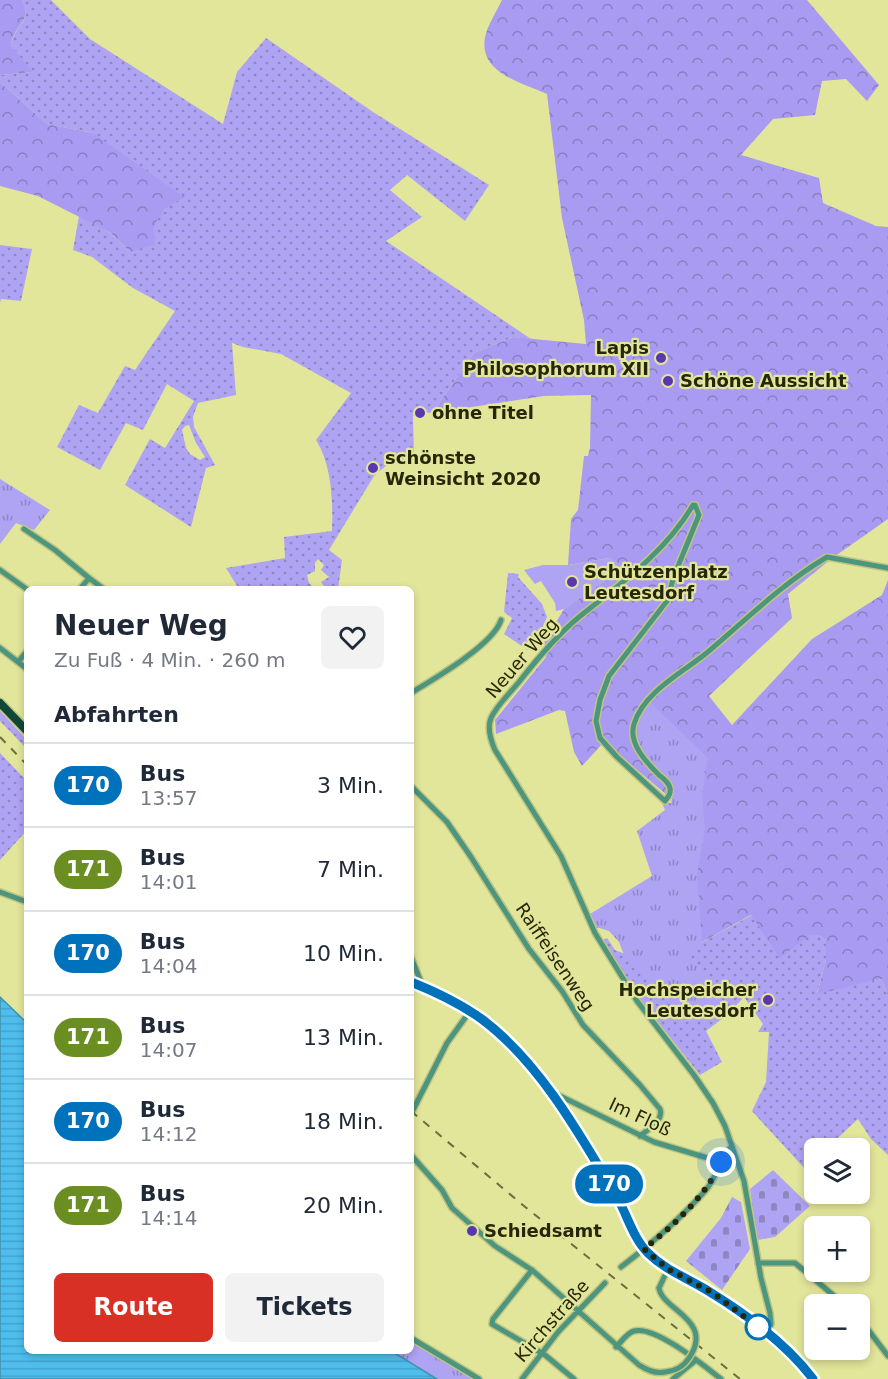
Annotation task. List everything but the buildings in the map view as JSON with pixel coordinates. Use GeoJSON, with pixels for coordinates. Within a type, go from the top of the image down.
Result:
{"type":"FeatureCollection","features":[{"type":"Feature","properties":{"kind":"main road"},"geometry":{"type":"LineString","coordinates":[[0,703],[24,728]]}},
{"type":"Feature","properties":{"kind":"main road"},"geometry":{"type":"LineString","coordinates":[[414,983],[470,1011],[513,1047],[549,1091],[599,1167],[644,1249],[668,1269],[713,1293],[767,1333],[792,1354],[813,1379]]}},
{"type":"Feature","properties":{"kind":"street","name":"Neuer Weg"},"geometry":{"type":"LineString","coordinates":[[767,1333],[771,1324],[770,1313],[758,1263],[744,1181],[725,1126],[694,1075],[637,1001],[595,933],[561,856],[495,750],[490,736],[491,718],[557,638],[578,618],[632,577],[664,543],[693,504],[699,510],[699,515],[674,576],[667,601],[609,676],[600,700],[596,721],[600,738],[617,757],[665,801],[670,790],[668,784],[635,746],[632,731],[640,710],[660,689],[709,651],[776,591],[827,557],[888,568]]}},
{"type":"Feature","properties":{"kind":"street"},"geometry":{"type":"LineString","coordinates":[[24,528],[99,586]]}},
{"type":"Feature","properties":{"kind":"street"},"geometry":{"type":"LineString","coordinates":[[0,581],[3,572],[24,587]]}},
{"type":"Feature","properties":{"kind":"street"},"geometry":{"type":"LineString","coordinates":[[83,586],[89,579]]}},
{"type":"Feature","properties":{"kind":"street"},"geometry":{"type":"LineString","coordinates":[[414,691],[485,642],[492,636],[501,620]]}},
{"type":"Feature","properties":{"kind":"street"},"geometry":{"type":"LineString","coordinates":[[0,648],[24,667]]}},
{"type":"Feature","properties":{"kind":"street"},"geometry":{"type":"LineString","coordinates":[[18,662],[24,655]]}},
{"type":"Feature","properties":{"kind":"street","name":"Raiffeisenweg"},"geometry":{"type":"LineString","coordinates":[[414,789],[447,822],[530,949],[562,991],[584,1026],[660,1109],[662,1113],[660,1118],[640,1136]]}},
{"type":"Feature","properties":{"kind":"street"},"geometry":{"type":"LineString","coordinates":[[0,892],[24,901]]}},
{"type":"Feature","properties":{"kind":"street"},"geometry":{"type":"LineString","coordinates":[[414,964],[423,987]]}},
{"type":"Feature","properties":{"kind":"street"},"geometry":{"type":"LineString","coordinates":[[415,1108],[447,1042],[470,1011]]}},
{"type":"Feature","properties":{"kind":"street","name":"Im Floß"},"geometry":{"type":"LineString","coordinates":[[549,1091],[640,1136],[721,1162]]}},
{"type":"Feature","properties":{"kind":"street"},"geometry":{"type":"LineString","coordinates":[[621,1267],[663,1233],[705,1191],[731,1147]]}},
{"type":"Feature","properties":{"kind":"street"},"geometry":{"type":"LineString","coordinates":[[414,1158],[442,1191],[452,1208],[495,1246],[532,1270],[579,1310],[616,1347],[639,1365],[654,1372],[671,1371],[685,1363],[693,1348],[694,1332],[690,1322],[663,1299],[659,1288],[668,1269]]}},
{"type":"Feature","properties":{"kind":"street"},"geometry":{"type":"LineString","coordinates":[[758,1263],[795,1263],[832,1294]]}},
{"type":"Feature","properties":{"kind":"street"},"geometry":{"type":"LineString","coordinates":[[532,1270],[492,1319],[492,1324],[541,1353],[574,1379]]}},
{"type":"Feature","properties":{"kind":"street","name":"Kirchstraße"},"geometry":{"type":"LineString","coordinates":[[522,1379],[541,1353],[604,1283]]}},
{"type":"Feature","properties":{"kind":"street"},"geometry":{"type":"LineString","coordinates":[[616,1347],[629,1333],[636,1330],[654,1333],[721,1379]]}},
{"type":"Feature","properties":{"kind":"street"},"geometry":{"type":"LineString","coordinates":[[870,1332],[888,1356]]}},
{"type":"Feature","properties":{"kind":"street"},"geometry":{"type":"LineString","coordinates":[[414,1340],[479,1379]]}},
{"type":"Feature","properties":{"kind":"street"},"geometry":{"type":"LineString","coordinates":[[673,1379],[696,1360]]}},
{"type":"Feature","properties":{"kind":"green space"},"geometry":{"type":"Polygon","coordinates":[[[0,0],[22,0],[26,13],[25,18],[11,45],[32,72],[0,75],[0,0]]]}},
{"type":"Feature","properties":{"kind":"green space"},"geometry":{"type":"Polygon","coordinates":[[[22,0],[51,0],[90,39],[223,124],[237,72],[266,38],[373,112],[489,185],[465,221],[407,175],[390,190],[422,217],[386,241],[531,339],[513,337],[474,353],[432,413],[420,412],[413,416],[414,460],[388,464],[374,476],[329,550],[342,560],[338,586],[324,586],[321,582],[329,577],[321,570],[324,565],[318,559],[315,563],[315,571],[307,575],[312,586],[237,586],[226,568],[285,558],[284,537],[332,531],[332,496],[328,472],[316,440],[351,393],[281,354],[232,343],[236,395],[198,403],[193,417],[194,427],[215,465],[206,468],[191,527],[125,485],[150,439],[165,448],[194,401],[167,384],[143,430],[126,423],[100,470],[57,447],[79,405],[98,413],[125,366],[135,370],[175,311],[133,288],[92,257],[73,250],[79,216],[111,233],[130,252],[166,208],[93,133],[47,124],[0,82],[0,75],[31,72],[11,45],[26,13],[22,0]],[[189,425],[185,426],[182,430],[186,448],[190,454],[200,460],[205,457],[189,425]]]}},
{"type":"Feature","properties":{"kind":"green space"},"geometry":{"type":"Polygon","coordinates":[[[502,0],[807,0],[879,85],[867,101],[846,79],[822,81],[815,115],[773,119],[741,155],[819,178],[823,203],[876,226],[888,227],[888,519],[831,559],[788,594],[792,618],[709,696],[732,725],[812,639],[882,595],[888,580],[888,996],[882,979],[817,994],[826,960],[826,940],[819,935],[810,935],[780,958],[751,915],[684,952],[705,1014],[703,1021],[658,989],[613,928],[597,928],[589,915],[655,879],[674,801],[604,742],[582,766],[574,752],[565,711],[559,710],[496,734],[495,720],[546,657],[544,642],[564,609],[624,567],[609,558],[568,565],[571,519],[578,510],[584,456],[588,456],[590,448],[591,395],[544,396],[432,413],[474,353],[513,337],[586,344],[584,320],[562,218],[547,94],[501,72],[492,65],[486,55],[484,44],[487,30],[502,0]]]}},
{"type":"Feature","properties":{"kind":"green space"},"geometry":{"type":"Polygon","coordinates":[[[0,82],[47,124],[93,133],[184,197],[166,208],[153,226],[155,244],[130,252],[111,233],[38,196],[0,186],[0,82]]]}},
{"type":"Feature","properties":{"kind":"green space"},"geometry":{"type":"Polygon","coordinates":[[[0,245],[32,249],[21,301],[1,299],[0,303],[0,245]]]}},
{"type":"Feature","properties":{"kind":"green space"},"geometry":{"type":"Polygon","coordinates":[[[0,479],[50,510],[34,530],[16,523],[0,544],[0,479]]]}},
{"type":"Feature","properties":{"kind":"green space","name":"Schützenplatz Leutesdorf"},"geometry":{"type":"Polygon","coordinates":[[[609,558],[624,567],[564,609],[556,611],[555,603],[541,581],[535,584],[524,570],[543,565],[568,565],[609,558]]]}},
{"type":"Feature","properties":{"kind":"green space"},"geometry":{"type":"Polygon","coordinates":[[[508,573],[519,574],[518,577],[542,604],[547,617],[534,646],[528,650],[504,634],[512,618],[504,612],[508,573]]]}},
{"type":"Feature","properties":{"kind":"green space"},"geometry":{"type":"Polygon","coordinates":[[[648,700],[708,758],[702,795],[705,830],[697,874],[702,941],[688,954],[726,1004],[712,1018],[701,1021],[650,984],[626,960],[619,942],[609,931],[596,927],[590,914],[652,876],[637,831],[665,810],[662,803],[671,803],[673,795],[637,744],[638,714],[648,700]]]}},
{"type":"Feature","properties":{"kind":"green space"},"geometry":{"type":"Polygon","coordinates":[[[0,711],[24,737],[24,746],[0,721],[0,711]]]}},
{"type":"Feature","properties":{"kind":"green space"},"geometry":{"type":"Polygon","coordinates":[[[0,753],[24,778],[24,833],[0,860],[0,753]]]}},
{"type":"Feature","properties":{"kind":"green space"},"geometry":{"type":"Polygon","coordinates":[[[752,915],[810,935],[819,935],[826,940],[826,960],[817,993],[882,979],[888,996],[888,1155],[871,1139],[858,1119],[838,1138],[804,1138],[804,1168],[752,1111],[766,1082],[769,1032],[758,1032],[763,1024],[744,997],[726,1016],[706,1031],[722,1062],[700,1075],[634,992],[603,940],[607,938],[615,950],[625,954],[684,952],[752,915]]]}},
{"type":"Feature","properties":{"kind":"green space"},"geometry":{"type":"Polygon","coordinates":[[[773,1170],[804,1200],[804,1204],[810,1206],[775,1237],[757,1240],[750,1189],[773,1170]]]}},
{"type":"Feature","properties":{"kind":"green space"},"geometry":{"type":"Polygon","coordinates":[[[732,1197],[741,1202],[750,1249],[722,1290],[686,1261],[721,1218],[732,1197]]]}},
{"type":"Feature","properties":{"kind":"green space"},"geometry":{"type":"Polygon","coordinates":[[[414,1340],[475,1379],[437,1379],[396,1354],[414,1354],[414,1340]]]}},
{"type":"Feature","properties":{"kind":"water"},"geometry":{"type":"Polygon","coordinates":[[[0,997],[24,1020],[24,1354],[396,1354],[437,1379],[0,1379],[0,997]]]}},
{"type":"Feature","properties":{"kind":"railway"},"geometry":{"type":"LineString","coordinates":[[0,737],[24,762]]}},
{"type":"Feature","properties":{"kind":"railway"},"geometry":{"type":"LineString","coordinates":[[414,1114],[524,1206],[740,1379]]}},
{"type":"Feature","properties":{"kind":"bus line","name":"170"},"geometry":{"type":"LineString","coordinates":[[414,983],[444,996],[470,1011],[495,1030],[519,1054],[549,1091],[581,1138],[619,1201],[636,1238],[647,1252],[676,1274],[713,1293],[780,1342],[813,1379]]}},
{"type":"Feature","properties":{"kind":"place","name":"Lapis Philosophorum XII"},"geometry":{"type":"Point","coordinates":[661,358]}},
{"type":"Feature","properties":{"kind":"place","name":"Schöne Aussicht"},"geometry":{"type":"Point","coordinates":[668,381]}},
{"type":"Feature","properties":{"kind":"place","name":"ohne Titel"},"geometry":{"type":"Point","coordinates":[420,413]}},
{"type":"Feature","properties":{"kind":"place","name":"schönste Weinsicht 2020"},"geometry":{"type":"Point","coordinates":[373,468]}},
{"type":"Feature","properties":{"kind":"place","name":"Schützenplatz Leutesdorf"},"geometry":{"type":"Point","coordinates":[572,582]}},
{"type":"Feature","properties":{"kind":"place","name":"Hochspeicher Leutesdorf"},"geometry":{"type":"Point","coordinates":[768,1000]}},
{"type":"Feature","properties":{"kind":"place","name":"Schiedsamt"},"geometry":{"type":"Point","coordinates":[472,1231]}},
{"type":"Feature","properties":{"kind":"route"},"geometry":{"type":"LineString","coordinates":[[721,1162],[711,1184],[705,1191],[644,1249],[668,1269],[713,1293],[758,1327]]}}]}
